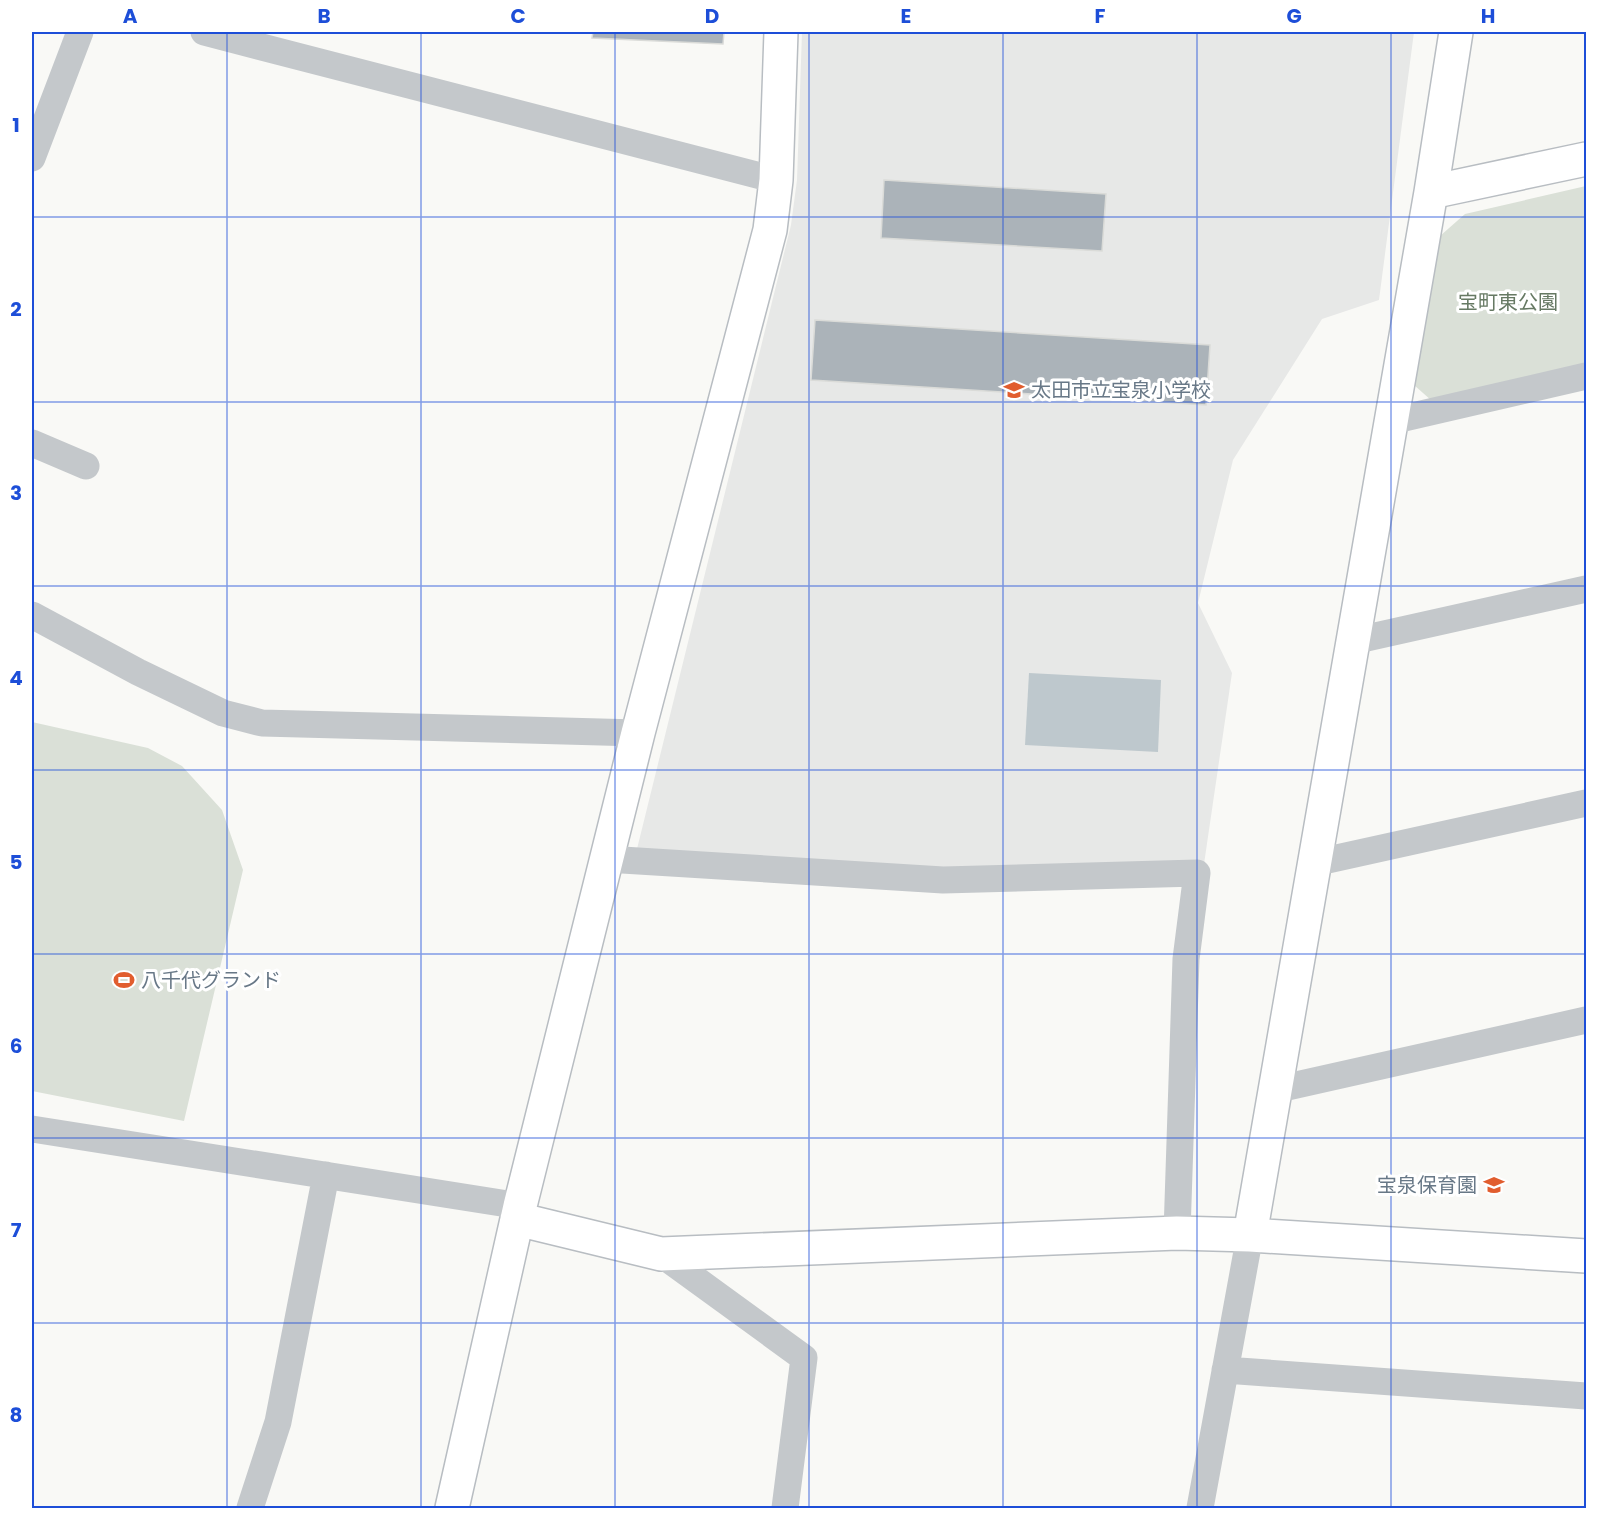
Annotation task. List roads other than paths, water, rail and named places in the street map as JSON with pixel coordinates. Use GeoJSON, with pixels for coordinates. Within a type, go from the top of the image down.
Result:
{"type":"FeatureCollection","features":[{"type":"Feature","properties":{"kind":"street"},"geometry":{"type":"LineString","coordinates":[[32,158],[80,32]]}},
{"type":"Feature","properties":{"kind":"street"},"geometry":{"type":"LineString","coordinates":[[204,32],[776,180]]}},
{"type":"Feature","properties":{"kind":"street"},"geometry":{"type":"LineString","coordinates":[[453,1509],[519,1212],[606,860],[770,230],[776,180],[781,32]]}},
{"type":"Feature","properties":{"kind":"street"},"geometry":{"type":"LineString","coordinates":[[1200,1509],[1250,1235],[1431,192],[1456,32]]}},
{"type":"Feature","properties":{"kind":"street"},"geometry":{"type":"LineString","coordinates":[[1431,192],[1587,159]]}},
{"type":"Feature","properties":{"kind":"street"},"geometry":{"type":"LineString","coordinates":[[1391,421],[1587,376]]}},
{"type":"Feature","properties":{"kind":"street"},"geometry":{"type":"LineString","coordinates":[[32,443],[86,466]]}},
{"type":"Feature","properties":{"kind":"street"},"geometry":{"type":"LineString","coordinates":[[1353,641],[1587,589]]}},
{"type":"Feature","properties":{"kind":"street"},"geometry":{"type":"LineString","coordinates":[[32,615],[138,672],[224,713],[262,723],[638,733]]}},
{"type":"Feature","properties":{"kind":"street"},"geometry":{"type":"LineString","coordinates":[[1314,863],[1587,803]]}},
{"type":"Feature","properties":{"kind":"street"},"geometry":{"type":"LineString","coordinates":[[606,860],[943,880],[1197,873],[1186,959],[1177,1233]]}},
{"type":"Feature","properties":{"kind":"street"},"geometry":{"type":"LineString","coordinates":[[1274,1090],[1587,1020]]}},
{"type":"Feature","properties":{"kind":"street"},"geometry":{"type":"LineString","coordinates":[[32,1129],[326,1175],[519,1212],[661,1254],[1177,1233],[1250,1235],[1587,1256]]}},
{"type":"Feature","properties":{"kind":"street"},"geometry":{"type":"LineString","coordinates":[[250,1509],[278,1422],[326,1175]]}},
{"type":"Feature","properties":{"kind":"street"},"geometry":{"type":"LineString","coordinates":[[661,1254],[804,1358],[785,1509]]}},
{"type":"Feature","properties":{"kind":"street"},"geometry":{"type":"LineString","coordinates":[[1225,1370],[1587,1396]]}},
{"type":"Feature","properties":{"kind":"place","name":"太田市立宝泉小学校"},"geometry":{"type":"Point","coordinates":[1014,390]}},
{"type":"Feature","properties":{"kind":"place","name":"八千代グランド"},"geometry":{"type":"Point","coordinates":[124,980]}},
{"type":"Feature","properties":{"kind":"place","name":"宝泉保育園"},"geometry":{"type":"Point","coordinates":[1494,1185]}},
{"type":"Feature","properties":{"kind":"park label","name":"宝町東公園"},"geometry":{"type":"Point","coordinates":[1508,302]}}]}
